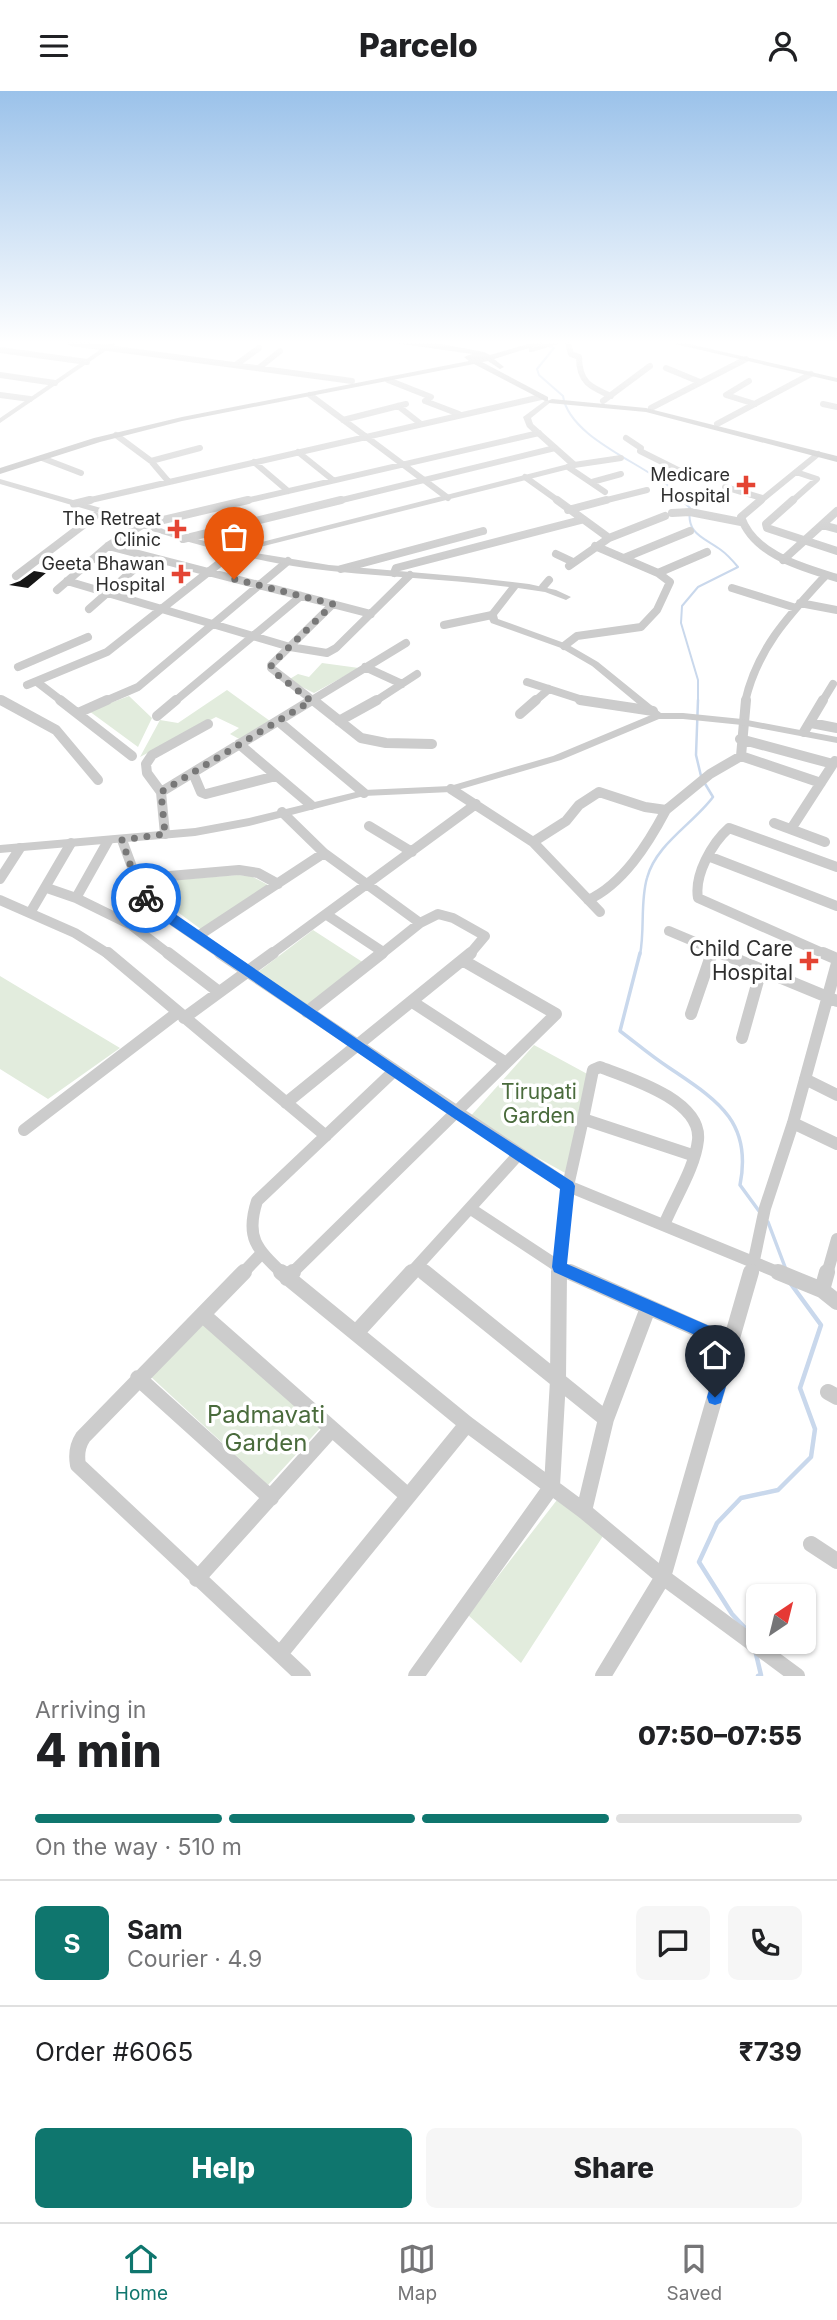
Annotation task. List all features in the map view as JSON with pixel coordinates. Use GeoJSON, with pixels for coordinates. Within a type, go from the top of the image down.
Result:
{"type":"FeatureCollection","features":[{"type":"Feature","properties":{"kind":"main road"},"geometry":{"type":"LineString","coordinates":[[0,463],[86,435],[175,417]]}},
{"type":"Feature","properties":{"kind":"main road"},"geometry":{"type":"LineString","coordinates":[[0,471],[116,435],[203,417]]}},
{"type":"Feature","properties":{"kind":"main road"},"geometry":{"type":"LineString","coordinates":[[673,417],[837,457]]}},
{"type":"Feature","properties":{"kind":"main road"},"geometry":{"type":"LineString","coordinates":[[686,417],[837,457]]}},
{"type":"Feature","properties":{"kind":"street"},"geometry":{"type":"LineString","coordinates":[[340,417],[448,498]]}},
{"type":"Feature","properties":{"kind":"street"},"geometry":{"type":"LineString","coordinates":[[343,419],[352,417]]}},
{"type":"Feature","properties":{"kind":"street"},"geometry":{"type":"LineString","coordinates":[[412,417],[421,424]]}},
{"type":"Feature","properties":{"kind":"street"},"geometry":{"type":"LineString","coordinates":[[74,504],[452,417]]}},
{"type":"Feature","properties":{"kind":"street"},"geometry":{"type":"LineString","coordinates":[[527,417],[530,425],[571,466],[605,492]]}},
{"type":"Feature","properties":{"kind":"street"},"geometry":{"type":"LineString","coordinates":[[717,425],[732,417]]}},
{"type":"Feature","properties":{"kind":"street"},"geometry":{"type":"LineString","coordinates":[[57,590],[108,546],[142,526],[539,433]]}},
{"type":"Feature","properties":{"kind":"street"},"geometry":{"type":"LineString","coordinates":[[116,435],[151,461],[168,481]]}},
{"type":"Feature","properties":{"kind":"street"},"geometry":{"type":"LineString","coordinates":[[626,438],[661,464],[696,479]]}},
{"type":"Feature","properties":{"kind":"street"},"geometry":{"type":"LineString","coordinates":[[151,461],[201,448]]}},
{"type":"Feature","properties":{"kind":"street"},"geometry":{"type":"LineString","coordinates":[[183,539],[555,449]]}},
{"type":"Feature","properties":{"kind":"street"},"geometry":{"type":"LineString","coordinates":[[298,452],[333,480]]}},
{"type":"Feature","properties":{"kind":"street"},"geometry":{"type":"LineString","coordinates":[[741,522],[741,517],[762,498],[818,454]]}},
{"type":"Feature","properties":{"kind":"street"},"geometry":{"type":"LineString","coordinates":[[42,458],[81,473]]}},
{"type":"Feature","properties":{"kind":"street"},"geometry":{"type":"LineString","coordinates":[[132,756],[78,713],[32,683],[107,652],[235,551],[525,477],[621,458]]}},
{"type":"Feature","properties":{"kind":"street"},"geometry":{"type":"LineString","coordinates":[[254,462],[288,491]]}},
{"type":"Feature","properties":{"kind":"street"},"geometry":{"type":"LineString","coordinates":[[796,472],[817,479],[766,524],[770,531],[837,551]]}},
{"type":"Feature","properties":{"kind":"street"},"geometry":{"type":"LineString","coordinates":[[592,482],[621,474]]}},
{"type":"Feature","properties":{"kind":"street"},"geometry":{"type":"LineString","coordinates":[[525,477],[608,538]]}},
{"type":"Feature","properties":{"kind":"street"},"geometry":{"type":"LineString","coordinates":[[0,481],[136,521],[142,526]]}},
{"type":"Feature","properties":{"kind":"street"},"geometry":{"type":"LineString","coordinates":[[725,487],[762,498]]}},
{"type":"Feature","properties":{"kind":"street"},"geometry":{"type":"LineString","coordinates":[[0,489],[127,525],[142,526],[235,551],[341,569],[497,580],[513,585],[546,584],[566,597]]}},
{"type":"Feature","properties":{"kind":"street"},"geometry":{"type":"LineString","coordinates":[[568,510],[647,490]]}},
{"type":"Feature","properties":{"kind":"street"},"geometry":{"type":"LineString","coordinates":[[783,560],[837,511]]}},
{"type":"Feature","properties":{"kind":"street"},"geometry":{"type":"LineString","coordinates":[[556,554],[571,564],[608,538],[669,514],[687,512],[741,522],[751,535],[783,560],[837,578]]}},
{"type":"Feature","properties":{"kind":"street"},"geometry":{"type":"LineString","coordinates":[[16,576],[95,516]]}},
{"type":"Feature","properties":{"kind":"street"},"geometry":{"type":"LineString","coordinates":[[394,573],[396,568],[581,520]]}},
{"type":"Feature","properties":{"kind":"street"},"geometry":{"type":"LineString","coordinates":[[822,525],[837,529]]}},
{"type":"Feature","properties":{"kind":"street"},"geometry":{"type":"LineString","coordinates":[[341,569],[483,531]]}},
{"type":"Feature","properties":{"kind":"street"},"geometry":{"type":"LineString","coordinates":[[624,558],[690,531]]}},
{"type":"Feature","properties":{"kind":"street"},"geometry":{"type":"LineString","coordinates":[[108,546],[371,614]]}},
{"type":"Feature","properties":{"kind":"street"},"geometry":{"type":"LineString","coordinates":[[564,646],[577,636],[641,627],[657,610],[670,582],[657,573],[595,546]]}},
{"type":"Feature","properties":{"kind":"street"},"geometry":{"type":"LineString","coordinates":[[657,573],[707,552]]}},
{"type":"Feature","properties":{"kind":"street"},"geometry":{"type":"LineString","coordinates":[[89,609],[148,557]]}},
{"type":"Feature","properties":{"kind":"street"},"geometry":{"type":"LineString","coordinates":[[78,713],[138,687],[288,561]]}},
{"type":"Feature","properties":{"kind":"street"},"geometry":{"type":"LineString","coordinates":[[67,581],[316,653],[332,652],[410,575]]}},
{"type":"Feature","properties":{"kind":"street"},"geometry":{"type":"LineString","coordinates":[[741,756],[742,722],[760,655],[773,634],[825,575]]}},
{"type":"Feature","properties":{"kind":"street"},"geometry":{"type":"LineString","coordinates":[[444,625],[492,615],[514,589],[513,585]]}},
{"type":"Feature","properties":{"kind":"street"},"geometry":{"type":"LineString","coordinates":[[733,588],[798,606],[837,610]]}},
{"type":"Feature","properties":{"kind":"street"},"geometry":{"type":"LineString","coordinates":[[157,716],[301,596]]}},
{"type":"Feature","properties":{"kind":"street"},"geometry":{"type":"LineString","coordinates":[[333,604],[271,668],[360,738],[432,744]]}},
{"type":"Feature","properties":{"kind":"street"},"geometry":{"type":"LineString","coordinates":[[492,615],[492,619],[499,624],[564,646],[598,666],[655,714]]}},
{"type":"Feature","properties":{"kind":"street"},"geometry":{"type":"LineString","coordinates":[[18,667],[88,638]]}},
{"type":"Feature","properties":{"kind":"street"},"geometry":{"type":"LineString","coordinates":[[161,792],[405,643]]}},
{"type":"Feature","properties":{"kind":"street"},"geometry":{"type":"LineString","coordinates":[[44,656],[63,671]]}},
{"type":"Feature","properties":{"kind":"street"},"geometry":{"type":"LineString","coordinates":[[365,667],[402,684]]}},
{"type":"Feature","properties":{"kind":"street"},"geometry":{"type":"LineString","coordinates":[[339,721],[417,674]]}},
{"type":"Feature","properties":{"kind":"street"},"geometry":{"type":"LineString","coordinates":[[527,682],[594,703],[655,714],[808,727],[836,726]]}},
{"type":"Feature","properties":{"kind":"street"},"geometry":{"type":"LineString","coordinates":[[808,727],[833,684]]}},
{"type":"Feature","properties":{"kind":"street"},"geometry":{"type":"LineString","coordinates":[[520,714],[548,689]]}},
{"type":"Feature","properties":{"kind":"street"},"geometry":{"type":"LineString","coordinates":[[0,700],[56,730],[81,763],[98,779]]}},
{"type":"Feature","properties":{"kind":"street"},"geometry":{"type":"LineString","coordinates":[[0,849],[195,832],[249,822],[364,793],[451,789],[557,758],[655,714]]}},
{"type":"Feature","properties":{"kind":"street"},"geometry":{"type":"LineString","coordinates":[[278,721],[364,793]]}},
{"type":"Feature","properties":{"kind":"street"},"geometry":{"type":"LineString","coordinates":[[165,834],[161,792],[147,773],[146,764],[152,755],[208,724]]}},
{"type":"Feature","properties":{"kind":"street"},"geometry":{"type":"LineString","coordinates":[[808,727],[837,740]]}},
{"type":"Feature","properties":{"kind":"street"},"geometry":{"type":"LineString","coordinates":[[740,739],[835,762],[791,829]]}},
{"type":"Feature","properties":{"kind":"street"},"geometry":{"type":"LineString","coordinates":[[239,744],[311,805]]}},
{"type":"Feature","properties":{"kind":"street"},"geometry":{"type":"LineString","coordinates":[[741,756],[821,783]]}},
{"type":"Feature","properties":{"kind":"street"},"geometry":{"type":"LineString","coordinates":[[588,899],[607,891],[653,835],[666,810],[708,775],[731,765],[741,756]]}},
{"type":"Feature","properties":{"kind":"street"},"geometry":{"type":"LineString","coordinates":[[192,773],[201,792],[206,794],[276,776]]}},
{"type":"Feature","properties":{"kind":"street"},"geometry":{"type":"LineString","coordinates":[[451,789],[533,842],[600,912]]}},
{"type":"Feature","properties":{"kind":"street"},"geometry":{"type":"LineString","coordinates":[[533,842],[566,821],[579,805],[599,792],[645,807],[666,810]]}},
{"type":"Feature","properties":{"kind":"street"},"geometry":{"type":"LineString","coordinates":[[24,1130],[181,1016],[327,915],[476,804]]}},
{"type":"Feature","properties":{"kind":"street"},"geometry":{"type":"LineString","coordinates":[[282,812],[324,853],[419,923]]}},
{"type":"Feature","properties":{"kind":"street"},"geometry":{"type":"LineString","coordinates":[[774,823],[825,842]]}},
{"type":"Feature","properties":{"kind":"street"},"geometry":{"type":"LineString","coordinates":[[369,826],[412,852]]}},
{"type":"Feature","properties":{"kind":"street"},"geometry":{"type":"LineString","coordinates":[[603,1676],[663,1577],[754,1263],[763,1216],[832,1000],[837,961],[698,898],[695,889],[708,856],[723,831],[736,828],[837,867]]}},
{"type":"Feature","properties":{"kind":"street"},"geometry":{"type":"LineString","coordinates":[[122,840],[142,894],[160,912],[518,1155],[568,1186],[822,1290],[837,1302]]}},
{"type":"Feature","properties":{"kind":"street"},"geometry":{"type":"LineString","coordinates":[[76,898],[108,841]]}},
{"type":"Feature","properties":{"kind":"street"},"geometry":{"type":"LineString","coordinates":[[30,913],[71,843]]}},
{"type":"Feature","properties":{"kind":"street"},"geometry":{"type":"LineString","coordinates":[[0,879],[20,848]]}},
{"type":"Feature","properties":{"kind":"street"},"geometry":{"type":"LineString","coordinates":[[198,936],[324,853]]}},
{"type":"Feature","properties":{"kind":"street"},"geometry":{"type":"LineString","coordinates":[[708,856],[837,907]]}},
{"type":"Feature","properties":{"kind":"street"},"geometry":{"type":"LineString","coordinates":[[135,879],[239,870],[258,873],[278,884]]}},
{"type":"Feature","properties":{"kind":"street"},"geometry":{"type":"LineString","coordinates":[[47,888],[76,898],[131,925],[219,992]]}},
{"type":"Feature","properties":{"kind":"street"},"geometry":{"type":"LineString","coordinates":[[0,900],[75,933],[107,952],[326,1136]]}},
{"type":"Feature","properties":{"kind":"street"},"geometry":{"type":"LineString","coordinates":[[286,1103],[464,961],[483,938],[483,933],[438,914],[419,923],[307,1012]]}},
{"type":"Feature","properties":{"kind":"street"},"geometry":{"type":"LineString","coordinates":[[327,915],[383,952]]}},
{"type":"Feature","properties":{"kind":"street"},"geometry":{"type":"LineString","coordinates":[[669,931],[832,1000]]}},
{"type":"Feature","properties":{"kind":"street"},"geometry":{"type":"LineString","coordinates":[[691,1014],[713,949]]}},
{"type":"Feature","properties":{"kind":"street"},"geometry":{"type":"LineString","coordinates":[[287,1278],[556,1014],[464,961]]}},
{"type":"Feature","properties":{"kind":"street"},"geometry":{"type":"LineString","coordinates":[[742,1038],[761,970]]}},
{"type":"Feature","properties":{"kind":"street"},"geometry":{"type":"LineString","coordinates":[[414,1003],[506,1063]]}},
{"type":"Feature","properties":{"kind":"street"},"geometry":{"type":"LineString","coordinates":[[417,1675],[552,1486],[558,1380],[559,1267],[568,1186],[593,1070],[600,1067],[670,1097],[695,1120],[699,1137],[664,1225]]}},
{"type":"Feature","properties":{"kind":"street"},"geometry":{"type":"LineString","coordinates":[[394,1071],[257,1201],[250,1218],[250,1234],[262,1253],[287,1278],[467,1424],[552,1486],[748,1643],[797,1676]]}},
{"type":"Feature","properties":{"kind":"street"},"geometry":{"type":"LineString","coordinates":[[805,1079],[837,1095]]}},
{"type":"Feature","properties":{"kind":"street"},"geometry":{"type":"LineString","coordinates":[[583,1119],[692,1154]]}},
{"type":"Feature","properties":{"kind":"street"},"geometry":{"type":"LineString","coordinates":[[793,1123],[837,1145]]}},
{"type":"Feature","properties":{"kind":"street"},"geometry":{"type":"LineString","coordinates":[[356,1333],[518,1155]]}},
{"type":"Feature","properties":{"kind":"street"},"geometry":{"type":"LineString","coordinates":[[471,1209],[559,1267],[731,1343]]}},
{"type":"Feature","properties":{"kind":"street"},"geometry":{"type":"LineString","coordinates":[[822,1290],[837,1239]]}},
{"type":"Feature","properties":{"kind":"street"},"geometry":{"type":"LineString","coordinates":[[262,1253],[83,1437],[76,1447],[76,1457],[78,1465],[303,1676]]}},
{"type":"Feature","properties":{"kind":"street"},"geometry":{"type":"LineString","coordinates":[[418,1266],[606,1419]]}},
{"type":"Feature","properties":{"kind":"street"},"geometry":{"type":"LineString","coordinates":[[584,1511],[606,1419],[648,1308]]}},
{"type":"Feature","properties":{"kind":"street"},"geometry":{"type":"LineString","coordinates":[[203,1315],[408,1496]]}},
{"type":"Feature","properties":{"kind":"street"},"geometry":{"type":"LineString","coordinates":[[138,1378],[271,1498]]}},
{"type":"Feature","properties":{"kind":"street"},"geometry":{"type":"LineString","coordinates":[[279,1654],[467,1424]]}},
{"type":"Feature","properties":{"kind":"street"},"geometry":{"type":"LineString","coordinates":[[197,1579],[332,1429]]}},
{"type":"Feature","properties":{"kind":"street"},"geometry":{"type":"LineString","coordinates":[[811,1543],[837,1561]]}},
{"type":"Feature","properties":{"kind":"green space"},"geometry":{"type":"Polygon","coordinates":[[[322,663],[359,668],[314,693],[288,680],[298,674],[309,677],[322,663]]]}},
{"type":"Feature","properties":{"kind":"green space"},"geometry":{"type":"Polygon","coordinates":[[[227,690],[270,721],[241,740],[230,734],[239,728],[216,717],[140,757],[160,720],[178,723],[227,690]]]}},
{"type":"Feature","properties":{"kind":"green space"},"geometry":{"type":"Polygon","coordinates":[[[129,696],[152,718],[138,747],[89,711],[129,696]]]}},
{"type":"Feature","properties":{"kind":"green space"},"geometry":{"type":"Polygon","coordinates":[[[251,876],[268,885],[202,930],[156,896],[160,881],[251,876]]]}},
{"type":"Feature","properties":{"kind":"green space"},"geometry":{"type":"Polygon","coordinates":[[[313,930],[364,963],[310,1007],[258,972],[313,930]]]}},
{"type":"Feature","properties":{"kind":"green space"},"geometry":{"type":"Polygon","coordinates":[[[0,976],[120,1048],[48,1099],[0,1069],[0,976]]]}},
{"type":"Feature","properties":{"kind":"green space","name":"Tirupati Garden"},"geometry":{"type":"Polygon","coordinates":[[[534,1045],[591,1076],[567,1174],[468,1119],[534,1045]]]}},
{"type":"Feature","properties":{"kind":"green space","name":"Padmavati Garden"},"geometry":{"type":"Polygon","coordinates":[[[204,1324],[322,1426],[268,1485],[150,1376],[204,1324]]]}},
{"type":"Feature","properties":{"kind":"green space"},"geometry":{"type":"Polygon","coordinates":[[[560,1496],[603,1536],[521,1663],[468,1615],[560,1496]]]}},
{"type":"Feature","properties":{"kind":"building"},"geometry":{"type":"Polygon","coordinates":[[[34,571],[46,573],[28,588],[9,585],[20,581],[34,571]]]}},
{"type":"Feature","properties":{"kind":"waterway"},"geometry":{"type":"LineString","coordinates":[[573,417],[606,447],[667,485],[690,508],[689,517],[697,534],[724,552],[738,567],[698,587],[682,606],[681,623],[698,680],[698,700]]}},
{"type":"Feature","properties":{"kind":"waterway"},"geometry":{"type":"LineString","coordinates":[[698,700],[696,755],[701,776]]}},
{"type":"Feature","properties":{"kind":"waterway"},"geometry":{"type":"LineString","coordinates":[[640,955],[647,878],[658,855],[713,797],[704,782]]}},
{"type":"Feature","properties":{"kind":"waterway"},"geometry":{"type":"LineString","coordinates":[[640,953],[620,1031],[701,1090],[726,1114],[741,1144],[743,1163],[740,1185],[759,1211]]}},
{"type":"Feature","properties":{"kind":"waterway"},"geometry":{"type":"LineString","coordinates":[[768,1222],[785,1267]]}},
{"type":"Feature","properties":{"kind":"waterway"},"geometry":{"type":"LineString","coordinates":[[746,1629],[732,1614],[699,1562],[717,1523],[741,1498],[778,1490],[811,1457],[815,1429],[800,1388],[821,1325],[791,1284]]}},
{"type":"Feature","properties":{"kind":"waterway"},"geometry":{"type":"LineString","coordinates":[[756,1654],[761,1675],[758,1676]]}},
{"type":"Feature","properties":{"kind":"way so far"},"geometry":{"type":"LineString","coordinates":[[146,898],[135,879],[122,840],[165,834],[161,792],[311,701],[274,672],[271,665],[333,604],[234,579]]}},
{"type":"Feature","properties":{"kind":"place","name":"Medicare Hospital"},"geometry":{"type":"Point","coordinates":[746,485]}},
{"type":"Feature","properties":{"kind":"place","name":"The Retreat Clinic"},"geometry":{"type":"Point","coordinates":[177,529]}},
{"type":"Feature","properties":{"kind":"place","name":"Geeta Bhawan Hospital"},"geometry":{"type":"Point","coordinates":[181,574]}},
{"type":"Feature","properties":{"kind":"place","name":"Child Care Hospital"},"geometry":{"type":"Point","coordinates":[809,961]}},
{"type":"Feature","properties":{"kind":"route"},"geometry":{"type":"LineString","coordinates":[[146,898],[160,912],[358,1044],[455,1113],[568,1186],[559,1267],[731,1343],[715,1397]]}}]}
